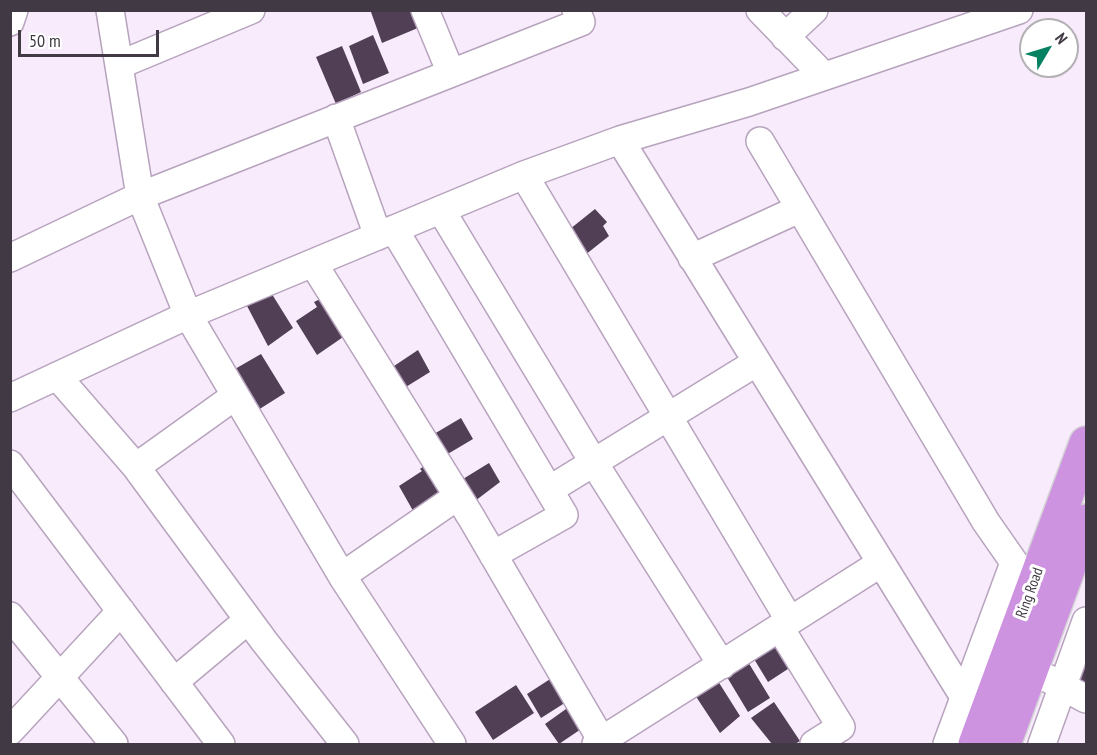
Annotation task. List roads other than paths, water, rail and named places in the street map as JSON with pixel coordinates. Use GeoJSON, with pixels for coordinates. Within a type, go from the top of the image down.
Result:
{"type":"FeatureCollection","features":[{"type":"Feature","properties":{"kind":"highway","name":"Ring Road"},"geometry":{"type":"LineString","coordinates":[[987,738],[1023,575],[1086,443]]}},
{"type":"Feature","properties":{"kind":"highway","name":"Ring Road"},"geometry":{"type":"LineString","coordinates":[[987,738],[1032,671],[1086,520]]}},
{"type":"Feature","properties":{"kind":"street"},"geometry":{"type":"LineString","coordinates":[[10,22],[14,10]]}},
{"type":"Feature","properties":{"kind":"street"},"geometry":{"type":"LineString","coordinates":[[110,10],[140,196],[188,315],[342,576],[452,744]]}},
{"type":"Feature","properties":{"kind":"street"},"geometry":{"type":"LineString","coordinates":[[118,65],[222,16],[251,10]]}},
{"type":"Feature","properties":{"kind":"street"},"geometry":{"type":"LineString","coordinates":[[425,10],[451,73]]}},
{"type":"Feature","properties":{"kind":"street"},"geometry":{"type":"LineString","coordinates":[[10,258],[140,196],[581,22],[576,10]]}},
{"type":"Feature","properties":{"kind":"street"},"geometry":{"type":"LineString","coordinates":[[760,10],[824,76]]}},
{"type":"Feature","properties":{"kind":"street"},"geometry":{"type":"LineString","coordinates":[[785,37],[814,10]]}},
{"type":"Feature","properties":{"kind":"street"},"geometry":{"type":"LineString","coordinates":[[10,398],[188,315],[524,175],[620,140],[748,102],[1019,10]]}},
{"type":"Feature","properties":{"kind":"street"},"geometry":{"type":"LineString","coordinates":[[336,118],[386,232],[564,515],[493,555]]}},
{"type":"Feature","properties":{"kind":"street"},"geometry":{"type":"LineString","coordinates":[[620,140],[987,738]]}},
{"type":"Feature","properties":{"kind":"street"},"geometry":{"type":"LineString","coordinates":[[760,141],[980,512],[1023,575],[964,698],[946,744]]}},
{"type":"Feature","properties":{"kind":"street"},"geometry":{"type":"LineString","coordinates":[[524,175],[669,418],[785,624],[839,736],[814,744]]}},
{"type":"Feature","properties":{"kind":"street"},"geometry":{"type":"LineString","coordinates":[[692,258],[800,209]]}},
{"type":"Feature","properties":{"kind":"street"},"geometry":{"type":"LineString","coordinates":[[441,210],[594,463],[722,665]]}},
{"type":"Feature","properties":{"kind":"street"},"geometry":{"type":"LineString","coordinates":[[313,263],[610,740],[881,563]]}},
{"type":"Feature","properties":{"kind":"street"},"geometry":{"type":"LineString","coordinates":[[549,490],[757,363]]}},
{"type":"Feature","properties":{"kind":"street"},"geometry":{"type":"LineString","coordinates":[[57,376],[136,467],[248,620],[345,744]]}},
{"type":"Feature","properties":{"kind":"street"},"geometry":{"type":"LineString","coordinates":[[136,467],[235,396]]}},
{"type":"Feature","properties":{"kind":"street"},"geometry":{"type":"LineString","coordinates":[[10,464],[221,744]]}},
{"type":"Feature","properties":{"kind":"street"},"geometry":{"type":"LineString","coordinates":[[342,576],[458,496]]}},
{"type":"Feature","properties":{"kind":"street"},"geometry":{"type":"LineString","coordinates":[[10,731],[121,611]]}},
{"type":"Feature","properties":{"kind":"street"},"geometry":{"type":"LineString","coordinates":[[10,616],[114,744]]}},
{"type":"Feature","properties":{"kind":"street"},"geometry":{"type":"LineString","coordinates":[[174,682],[248,620]]}},
{"type":"Feature","properties":{"kind":"street"},"geometry":{"type":"LineString","coordinates":[[1042,744],[1075,693],[1086,621]]}},
{"type":"Feature","properties":{"kind":"street"},"geometry":{"type":"LineString","coordinates":[[1032,671],[1075,693]]}}]}
